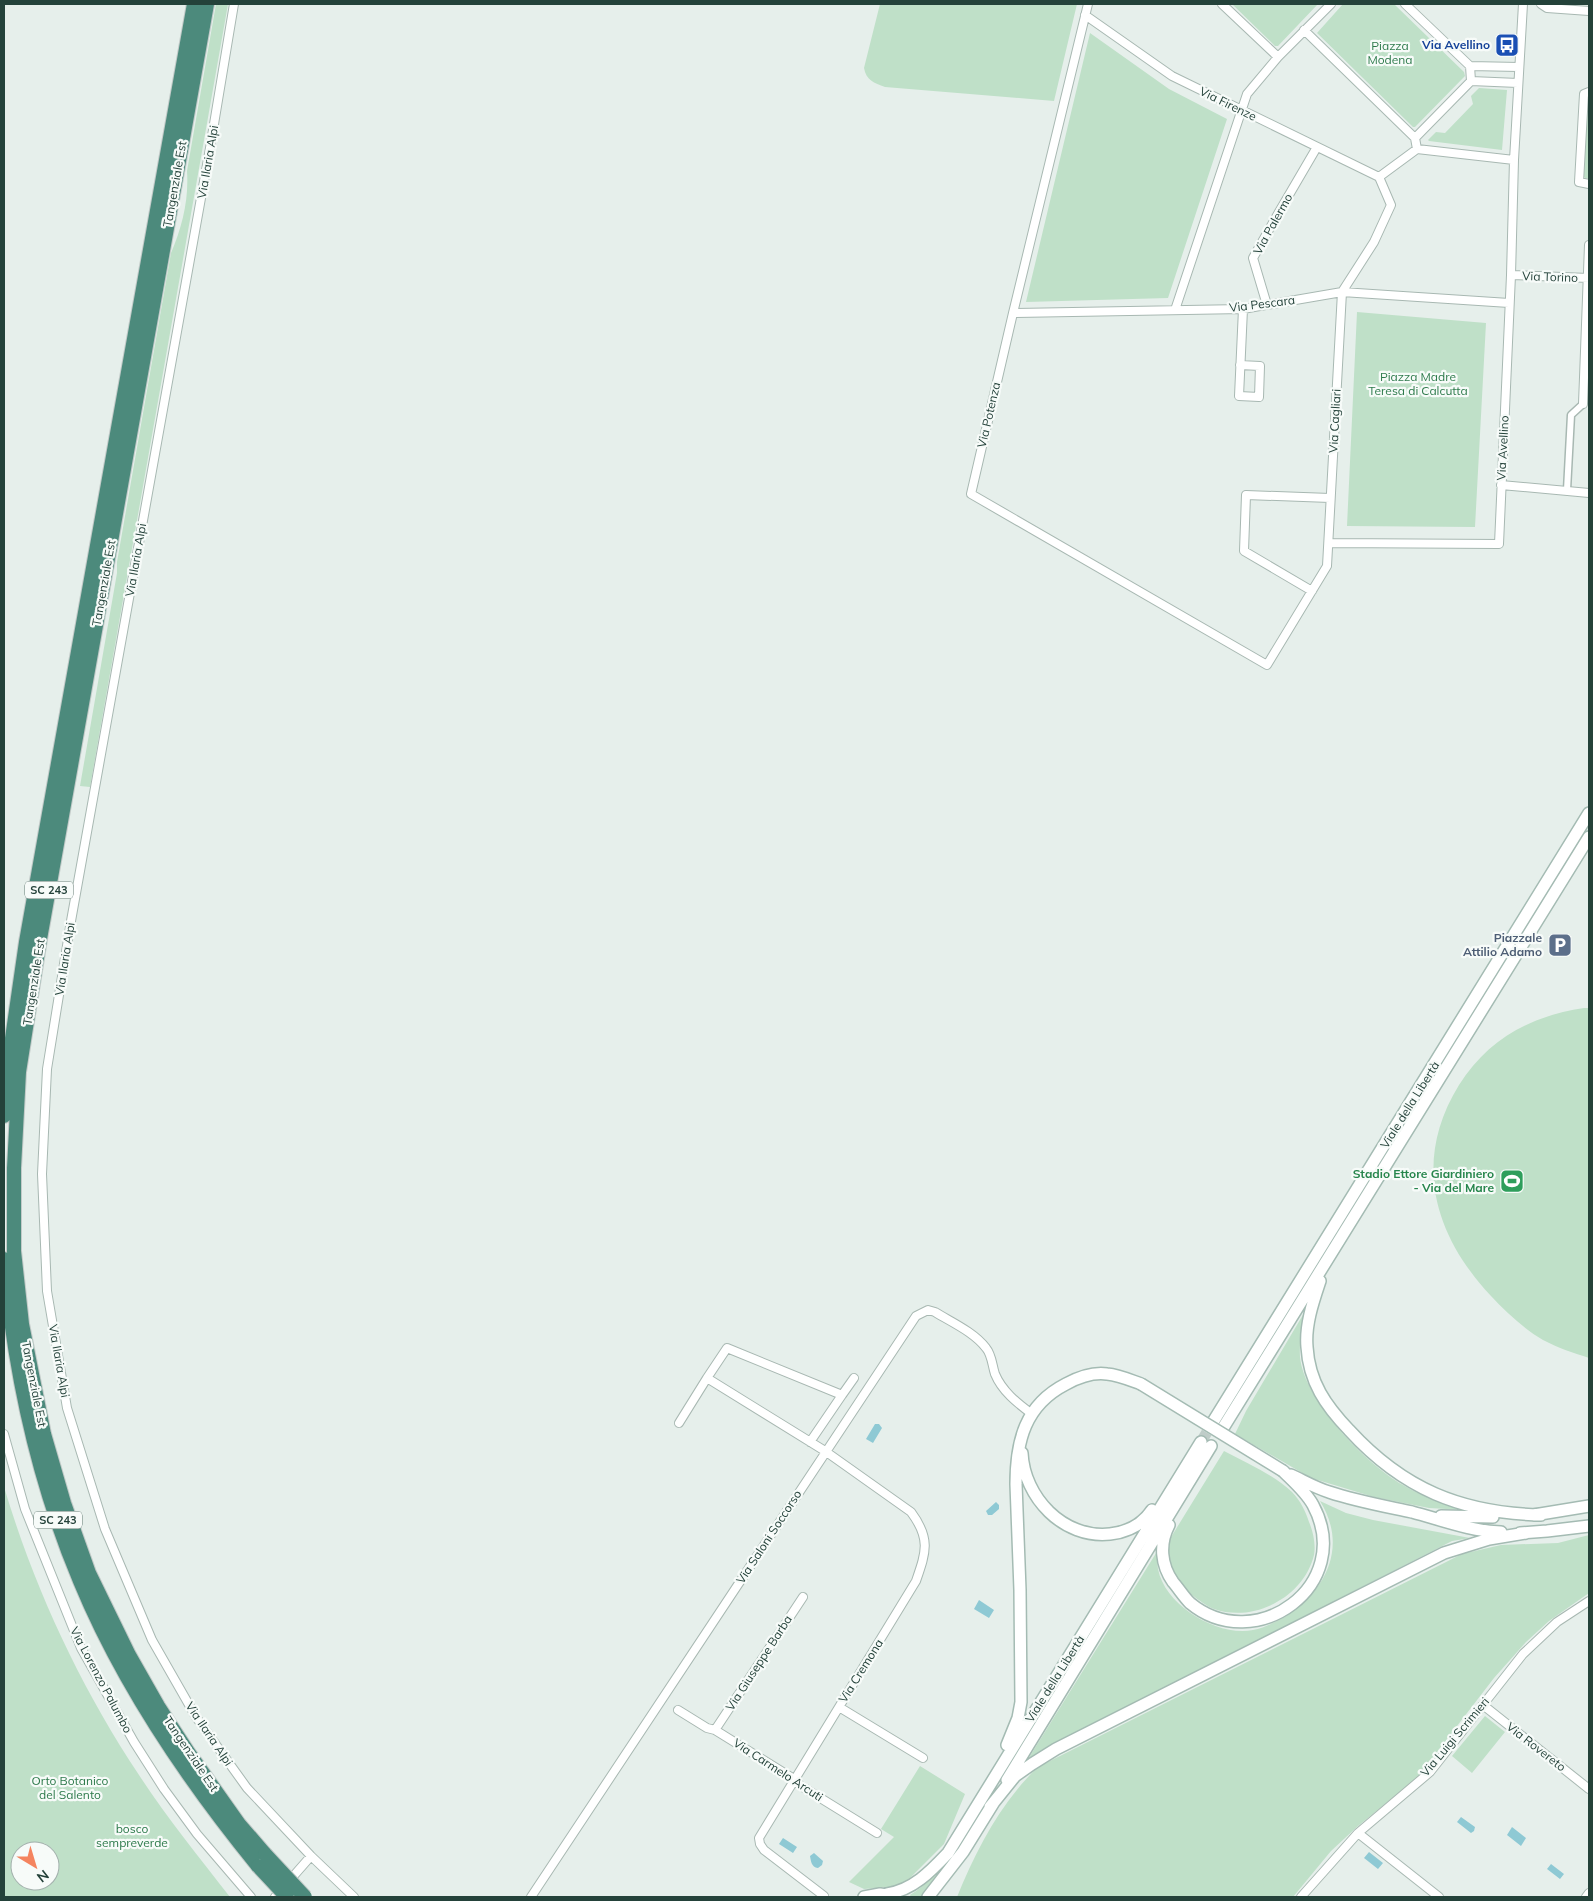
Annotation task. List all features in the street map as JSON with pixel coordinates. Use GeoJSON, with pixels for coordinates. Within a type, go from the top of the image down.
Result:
{"type":"FeatureCollection","features":[{"type":"Feature","properties":{"kind":"highway","name":"Tangenziale Est"},"geometry":{"type":"LineString","coordinates":[[4,1116],[8,1066],[26,942],[194,4]]}},
{"type":"Feature","properties":{"kind":"highway","name":"Tangenziale Est"},"geometry":{"type":"LineString","coordinates":[[207,4],[42,929],[19,1072],[14,1168],[14,1251],[22,1324],[44,1434],[64,1503],[89,1573],[129,1655],[158,1706],[287,1897]]}},
{"type":"Feature","properties":{"kind":"highway","name":"Tangenziale Est"},"geometry":{"type":"LineString","coordinates":[[4,1259],[8,1311],[32,1434],[49,1495],[80,1581],[114,1652],[146,1710],[178,1759],[225,1825],[261,1860],[305,1897]]}},
{"type":"Feature","properties":{"kind":"main road","name":"Viale della Libertà"},"geometry":{"type":"LineString","coordinates":[[1589,813],[1218,1425],[1329,1258],[1589,837]]}},
{"type":"Feature","properties":{"kind":"main road"},"geometry":{"type":"LineString","coordinates":[[1329,1258],[1310,1314],[1307,1346],[1309,1365],[1315,1384],[1336,1416],[1385,1465],[1413,1484],[1456,1502],[1482,1510],[1541,1515]]}},
{"type":"Feature","properties":{"kind":"main road"},"geometry":{"type":"LineString","coordinates":[[962,1830],[1012,1736],[1018,1718],[1021,1702],[1016,1467],[1022,1436],[1032,1414],[1045,1397],[1059,1387],[1090,1374],[1123,1377],[1141,1384],[1283,1471],[1328,1492],[1483,1531],[1526,1533]]}},
{"type":"Feature","properties":{"kind":"main road"},"geometry":{"type":"LineString","coordinates":[[1022,1436],[1024,1470],[1033,1493],[1042,1504],[1062,1522],[1090,1533],[1106,1534],[1120,1532],[1141,1523],[1206,1444]]}},
{"type":"Feature","properties":{"kind":"main road","name":"Viale della Libertà"},"geometry":{"type":"LineString","coordinates":[[928,1897],[962,1852],[990,1807],[1206,1444]]}},
{"type":"Feature","properties":{"kind":"main road","name":"Viale della Libertà"},"geometry":{"type":"LineString","coordinates":[[864,1897],[873,1894],[892,1896],[927,1874],[948,1853],[1206,1444]]}},
{"type":"Feature","properties":{"kind":"main road"},"geometry":{"type":"LineString","coordinates":[[1206,1444],[1166,1532],[1162,1551],[1170,1578],[1181,1593],[1191,1603],[1212,1616],[1236,1620],[1263,1619],[1288,1608],[1314,1580],[1320,1567],[1324,1546],[1319,1518],[1312,1503],[1283,1471]]}},
{"type":"Feature","properties":{"kind":"main road"},"geometry":{"type":"LineString","coordinates":[[990,1807],[1015,1776],[1032,1764],[1102,1725],[1444,1553],[1489,1539],[1589,1526],[1586,1507],[1541,1515],[1516,1517],[1454,1517],[1412,1513]]}},
{"type":"Feature","properties":{"kind":"street","name":"Via Ilaria Alpi"},"geometry":{"type":"LineString","coordinates":[[234,4],[47,1069],[42,1174],[47,1291],[67,1408],[105,1529],[152,1640],[196,1717],[247,1788],[311,1856]]}},
{"type":"Feature","properties":{"kind":"street","name":"Via Potenza"},"geometry":{"type":"LineString","coordinates":[[1088,4],[971,494],[1267,665]]}},
{"type":"Feature","properties":{"kind":"street"},"geometry":{"type":"LineString","coordinates":[[1222,4],[1278,57]]}},
{"type":"Feature","properties":{"kind":"street"},"geometry":{"type":"LineString","coordinates":[[1175,310],[1247,94],[1278,57],[1331,4]]}},
{"type":"Feature","properties":{"kind":"street"},"geometry":{"type":"LineString","coordinates":[[1405,4],[1470,66],[1519,68]]}},
{"type":"Feature","properties":{"kind":"street"},"geometry":{"type":"LineString","coordinates":[[1516,4],[1523,4]]}},
{"type":"Feature","properties":{"kind":"street","name":"Via Avellino"},"geometry":{"type":"LineString","coordinates":[[1330,543],[1499,544],[1510,303],[1514,160],[1523,4]]}},
{"type":"Feature","properties":{"kind":"street"},"geometry":{"type":"LineString","coordinates":[[1541,4],[1547,8],[1589,11]]}},
{"type":"Feature","properties":{"kind":"street","name":"Via Firenze"},"geometry":{"type":"LineString","coordinates":[[1086,15],[1172,76],[1379,177]]}},
{"type":"Feature","properties":{"kind":"street"},"geometry":{"type":"LineString","coordinates":[[1304,30],[1415,138],[1417,149]]}},
{"type":"Feature","properties":{"kind":"street"},"geometry":{"type":"LineString","coordinates":[[1470,66],[1471,81]]}},
{"type":"Feature","properties":{"kind":"street"},"geometry":{"type":"LineString","coordinates":[[1415,138],[1471,81],[1518,83]]}},
{"type":"Feature","properties":{"kind":"street"},"geometry":{"type":"LineString","coordinates":[[1589,92],[1584,94],[1579,182],[1589,184]]}},
{"type":"Feature","properties":{"kind":"street","name":"Via Palermo"},"geometry":{"type":"LineString","coordinates":[[1267,305],[1253,258],[1317,147]]}},
{"type":"Feature","properties":{"kind":"street"},"geometry":{"type":"LineString","coordinates":[[1379,177],[1417,149],[1514,160]]}},
{"type":"Feature","properties":{"kind":"street","name":"Via Cagliari"},"geometry":{"type":"LineString","coordinates":[[1267,665],[1327,566],[1330,543],[1330,498],[1342,292],[1374,242],[1392,205],[1379,177]]}},
{"type":"Feature","properties":{"kind":"street"},"geometry":{"type":"LineString","coordinates":[[1567,490],[1571,415],[1583,404],[1589,245]]}},
{"type":"Feature","properties":{"kind":"street","name":"Via Torino"},"geometry":{"type":"LineString","coordinates":[[1511,275],[1589,278]]}},
{"type":"Feature","properties":{"kind":"street","name":"Via Pescara"},"geometry":{"type":"LineString","coordinates":[[1013,313],[1243,309],[1342,292],[1510,303]]}},
{"type":"Feature","properties":{"kind":"street"},"geometry":{"type":"LineString","coordinates":[[1240,365],[1260,366],[1259,397],[1239,396],[1240,365],[1243,309]]}},
{"type":"Feature","properties":{"kind":"street"},"geometry":{"type":"LineString","coordinates":[[1501,485],[1589,493]]}},
{"type":"Feature","properties":{"kind":"street"},"geometry":{"type":"LineString","coordinates":[[1312,591],[1244,551],[1246,495],[1330,498]]}},
{"type":"Feature","properties":{"kind":"street","name":"Via Saloni Soccorso"},"geometry":{"type":"LineString","coordinates":[[531,1897],[916,1316],[928,1310],[935,1312],[984,1345],[998,1379],[1015,1402],[1032,1414]]}},
{"type":"Feature","properties":{"kind":"street"},"geometry":{"type":"LineString","coordinates":[[679,1423],[727,1348],[842,1395]]}},
{"type":"Feature","properties":{"kind":"street","name":"Via Cremona"},"geometry":{"type":"LineString","coordinates":[[707,1378],[825,1451],[911,1512],[921,1526],[925,1542],[924,1558],[916,1581],[759,1838],[764,1850],[826,1897]]}},
{"type":"Feature","properties":{"kind":"street"},"geometry":{"type":"LineString","coordinates":[[810,1442],[854,1378]]}},
{"type":"Feature","properties":{"kind":"street","name":"Via Lorenzo Palumbo"},"geometry":{"type":"LineString","coordinates":[[4,1434],[25,1509],[81,1648],[134,1742],[164,1789],[197,1834],[251,1897]]}},
{"type":"Feature","properties":{"kind":"street","name":"Via Giuseppe Barba"},"geometry":{"type":"LineString","coordinates":[[715,1730],[803,1596]]}},
{"type":"Feature","properties":{"kind":"street","name":"Via Luigi Scrimieri"},"geometry":{"type":"LineString","coordinates":[[1301,1897],[1358,1833],[1430,1772],[1523,1654],[1557,1622],[1589,1601]]}},
{"type":"Feature","properties":{"kind":"street","name":"Via Rovereto"},"geometry":{"type":"LineString","coordinates":[[1483,1705],[1589,1789]]}},
{"type":"Feature","properties":{"kind":"street"},"geometry":{"type":"LineString","coordinates":[[839,1707],[923,1758]]}},
{"type":"Feature","properties":{"kind":"street","name":"Via Carmelo Arcuti"},"geometry":{"type":"LineString","coordinates":[[678,1710],[794,1778],[800,1786],[877,1833]]}},
{"type":"Feature","properties":{"kind":"street"},"geometry":{"type":"LineString","coordinates":[[1358,1833],[1439,1897]]}},
{"type":"Feature","properties":{"kind":"street"},"geometry":{"type":"LineString","coordinates":[[274,1897],[311,1856],[354,1897]]}},
{"type":"Feature","properties":{"kind":"street"},"geometry":{"type":"LineString","coordinates":[[1586,1897],[1589,1893]]}},
{"type":"Feature","properties":{"kind":"green space"},"geometry":{"type":"Polygon","coordinates":[[[216,4],[228,4],[90,787],[80,786],[171,253],[186,203],[187,171],[216,4]]]}},
{"type":"Feature","properties":{"kind":"green space"},"geometry":{"type":"Polygon","coordinates":[[[880,4],[1077,4],[1054,101],[885,87],[874,82],[869,78],[864,68],[880,4]]]}},
{"type":"Feature","properties":{"kind":"green space"},"geometry":{"type":"Polygon","coordinates":[[[1232,4],[1318,4],[1278,46],[1275,46],[1232,4]]]}},
{"type":"Feature","properties":{"kind":"green space","name":"Piazza Modena"},"geometry":{"type":"Polygon","coordinates":[[[1343,4],[1394,4],[1464,72],[1465,76],[1415,127],[1317,33],[1343,4]]]}},
{"type":"Feature","properties":{"kind":"green space"},"geometry":{"type":"Polygon","coordinates":[[[1090,33],[1169,89],[1227,119],[1168,298],[1026,302],[1090,33]]]}},
{"type":"Feature","properties":{"kind":"green space"},"geometry":{"type":"Polygon","coordinates":[[[1479,88],[1507,90],[1502,150],[1429,141],[1436,132],[1445,133],[1473,104],[1471,96],[1479,88]]]}},
{"type":"Feature","properties":{"kind":"green space"},"geometry":{"type":"Polygon","coordinates":[[[1589,97],[1589,179],[1583,176],[1587,98],[1589,97]]]}},
{"type":"Feature","properties":{"kind":"green space","name":"Piazza Madre Teresa di Calcutta"},"geometry":{"type":"Polygon","coordinates":[[[1357,312],[1486,323],[1475,527],[1347,526],[1357,312]]]}},
{"type":"Feature","properties":{"kind":"green space","name":"Stadio Ettore Giardiniero - Via del Mare"},"geometry":{"type":"Polygon","coordinates":[[[1589,1008],[1589,1358],[1554,1345],[1529,1331],[1491,1296],[1471,1273],[1455,1248],[1443,1222],[1436,1196],[1433,1169],[1436,1141],[1445,1113],[1459,1085],[1483,1055],[1512,1032],[1529,1024],[1546,1017],[1589,1008]]]}},
{"type":"Feature","properties":{"kind":"green space"},"geometry":{"type":"Polygon","coordinates":[[[1307,1308],[1301,1339],[1300,1357],[1304,1374],[1325,1411],[1355,1447],[1388,1475],[1417,1493],[1463,1510],[1429,1508],[1374,1497],[1311,1478],[1235,1434],[1246,1411],[1307,1308]]]}},
{"type":"Feature","properties":{"kind":"green space"},"geometry":{"type":"Polygon","coordinates":[[[1224,1451],[1268,1474],[1292,1492],[1306,1514],[1312,1530],[1314,1543],[1315,1551],[1308,1570],[1300,1583],[1289,1594],[1261,1609],[1245,1612],[1229,1612],[1214,1609],[1192,1595],[1181,1584],[1173,1571],[1168,1550],[1168,1542],[1224,1451]]]}},
{"type":"Feature","properties":{"kind":"green space","name":"Orto Botanico del Salento"},"geometry":{"type":"Polygon","coordinates":[[[4,1487],[16,1525],[45,1600],[97,1707],[150,1791],[230,1897],[4,1897],[4,1487]]]}},
{"type":"Feature","properties":{"kind":"green space"},"geometry":{"type":"Polygon","coordinates":[[[1320,1501],[1346,1513],[1373,1520],[1470,1538],[1452,1541],[1291,1623],[1025,1764],[1158,1550],[1158,1569],[1163,1583],[1182,1606],[1209,1624],[1224,1629],[1239,1631],[1257,1629],[1285,1617],[1300,1606],[1312,1594],[1329,1566],[1332,1534],[1328,1518],[1320,1501]]]}},
{"type":"Feature","properties":{"kind":"green space"},"geometry":{"type":"Polygon","coordinates":[[[1589,1535],[1589,1593],[1549,1621],[1526,1642],[1494,1678],[1417,1778],[1358,1826],[1331,1851],[1293,1897],[957,1897],[981,1844],[1001,1811],[1012,1795],[1038,1767],[1462,1554],[1501,1545],[1558,1543],[1589,1535]]]}},
{"type":"Feature","properties":{"kind":"green space"},"geometry":{"type":"Polygon","coordinates":[[[1485,1716],[1505,1732],[1472,1773],[1452,1756],[1485,1716]]]}},
{"type":"Feature","properties":{"kind":"green space"},"geometry":{"type":"Polygon","coordinates":[[[920,1766],[965,1794],[944,1844],[902,1886],[864,1889],[849,1882],[894,1837],[881,1829],[920,1766]]]}},
{"type":"Feature","properties":{"kind":"green space"},"geometry":{"type":"Polygon","coordinates":[[[954,1853],[956,1854],[921,1897],[911,1897],[910,1895],[934,1876],[954,1853]]]}},
{"type":"Feature","properties":{"kind":"water"},"geometry":{"type":"Polygon","coordinates":[[[875,1424],[879,1424],[882,1428],[873,1443],[866,1439],[875,1424]]]}},
{"type":"Feature","properties":{"kind":"water"},"geometry":{"type":"Polygon","coordinates":[[[996,1502],[999,1505],[999,1509],[992,1515],[988,1515],[986,1511],[996,1502]]]}},
{"type":"Feature","properties":{"kind":"water"},"geometry":{"type":"Polygon","coordinates":[[[979,1600],[994,1610],[989,1618],[974,1609],[979,1600]]]}},
{"type":"Feature","properties":{"kind":"water"},"geometry":{"type":"Polygon","coordinates":[[[1461,1817],[1475,1827],[1474,1831],[1471,1833],[1457,1822],[1461,1817]]]}},
{"type":"Feature","properties":{"kind":"water"},"geometry":{"type":"Polygon","coordinates":[[[1512,1827],[1526,1838],[1521,1846],[1507,1835],[1512,1827]]]}},
{"type":"Feature","properties":{"kind":"water"},"geometry":{"type":"Polygon","coordinates":[[[783,1838],[797,1847],[793,1853],[779,1844],[783,1838]]]}},
{"type":"Feature","properties":{"kind":"water"},"geometry":{"type":"Polygon","coordinates":[[[1369,1852],[1383,1863],[1378,1869],[1364,1858],[1369,1852]]]}},
{"type":"Feature","properties":{"kind":"water"},"geometry":{"type":"Polygon","coordinates":[[[814,1853],[823,1861],[822,1865],[818,1868],[811,1862],[810,1856],[814,1853]]]}},
{"type":"Feature","properties":{"kind":"water"},"geometry":{"type":"Polygon","coordinates":[[[1551,1864],[1564,1874],[1560,1879],[1547,1869],[1551,1864]]]}},
{"type":"Feature","properties":{"kind":"tunnel"},"geometry":{"type":"LineString","coordinates":[[1201,1442],[1213,1422]]}},
{"type":"Feature","properties":{"kind":"place","name":"Via Avellino"},"geometry":{"type":"Point","coordinates":[1507,45]}},
{"type":"Feature","properties":{"kind":"place","name":"Piazzale Attilio Adamo"},"geometry":{"type":"Point","coordinates":[1560,945]}},
{"type":"Feature","properties":{"kind":"place","name":"Stadio Ettore Giardiniero - Via del Mare"},"geometry":{"type":"Point","coordinates":[1512,1181]}},
{"type":"Feature","properties":{"kind":"park label","name":"bosco sempreverde"},"geometry":{"type":"Point","coordinates":[132,1836]}}]}
